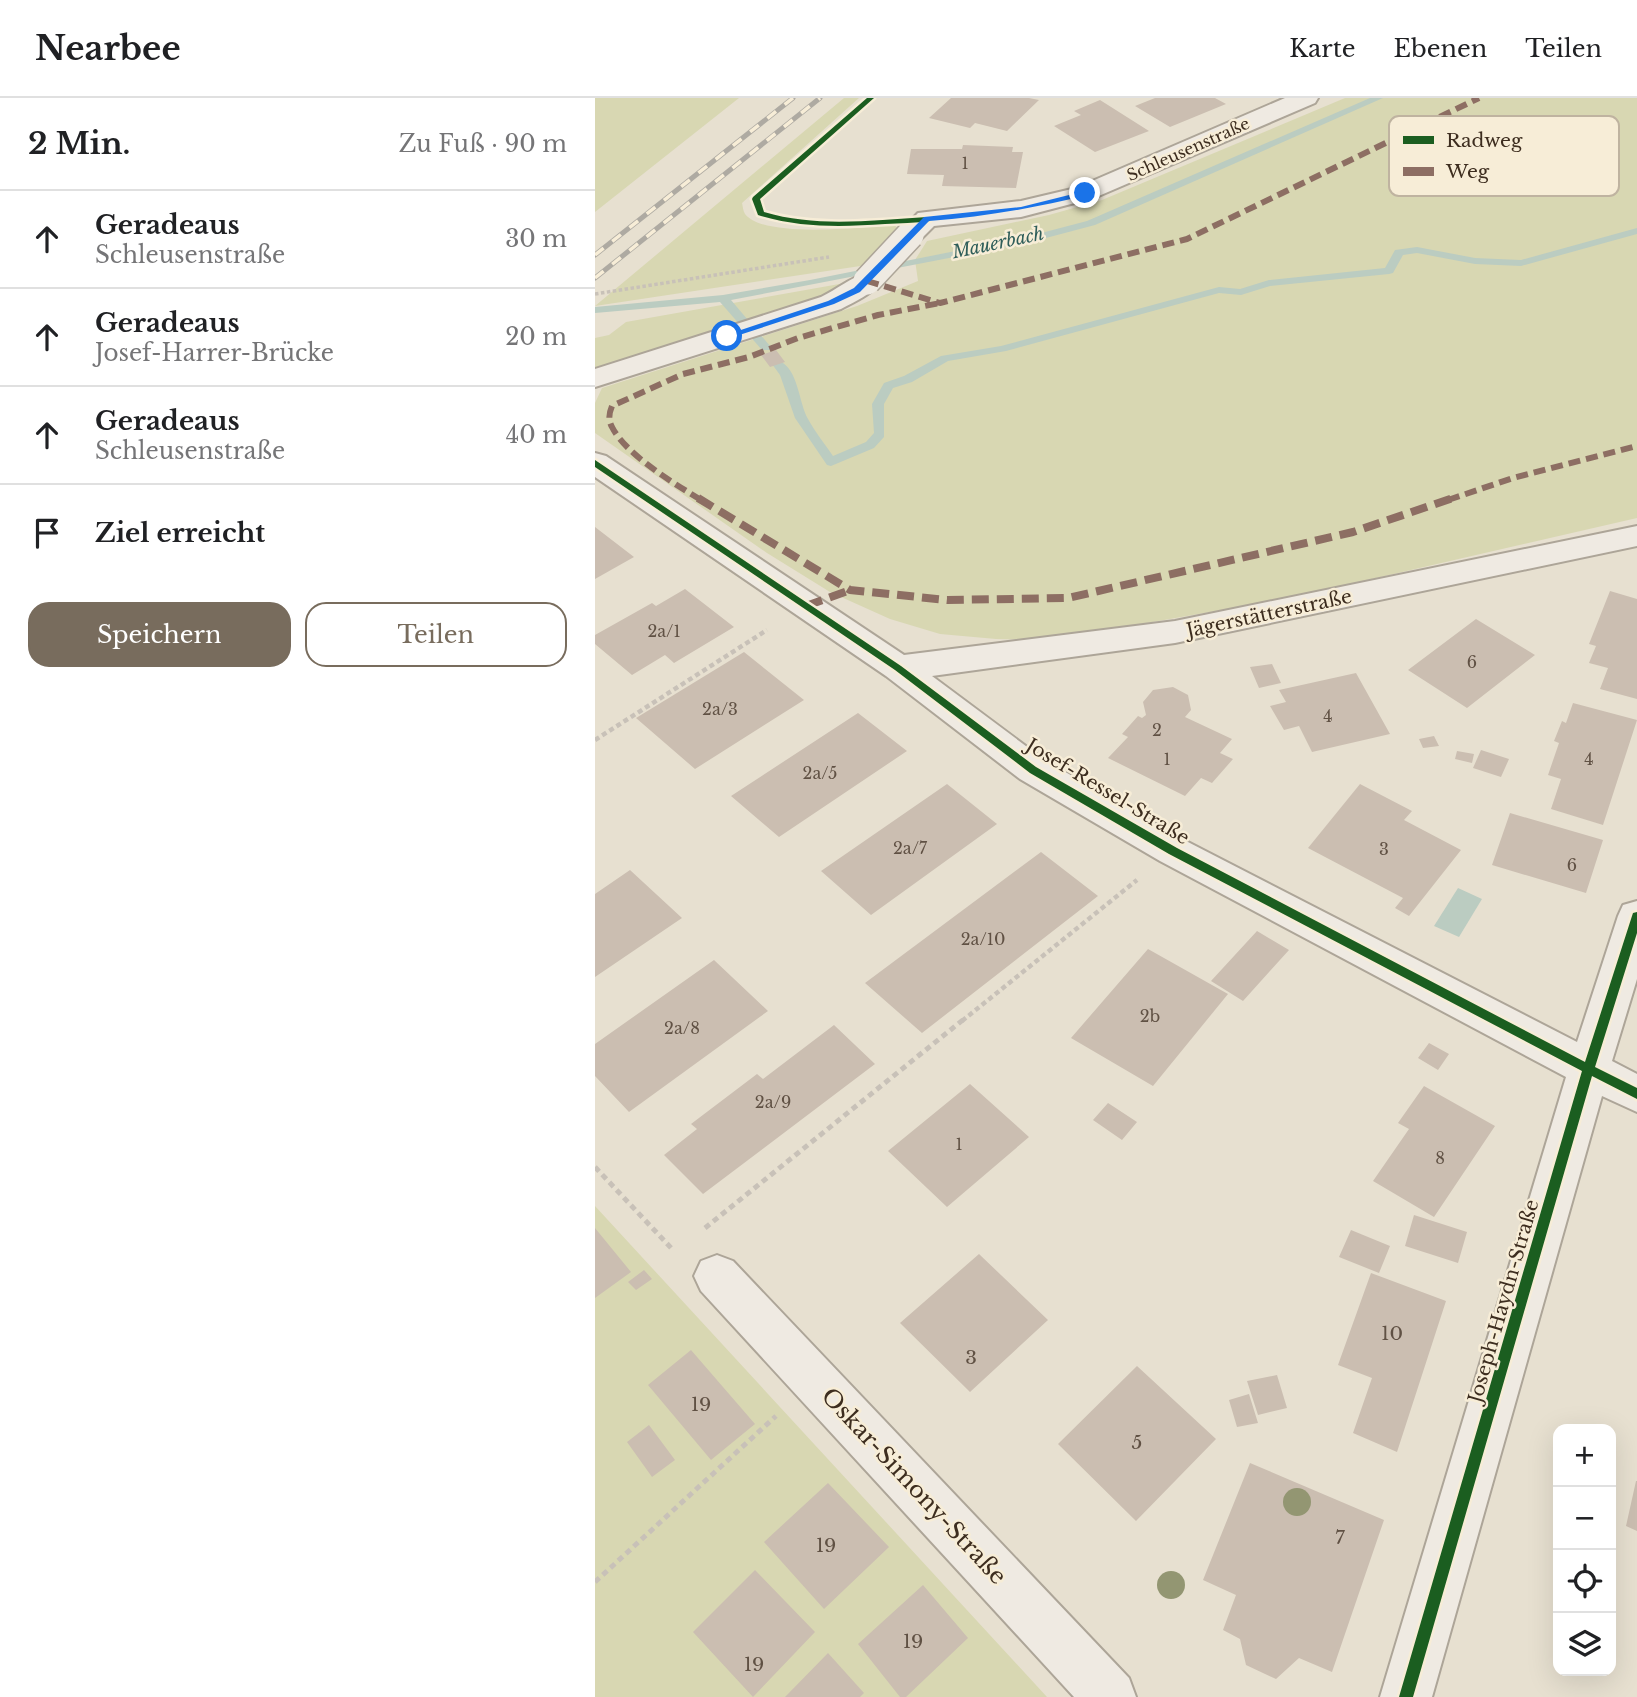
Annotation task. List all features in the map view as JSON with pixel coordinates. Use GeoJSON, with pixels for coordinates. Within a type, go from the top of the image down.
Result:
{"type":"FeatureCollection","features":[{"type":"Feature","properties":{"kind":"street","name":"Schleusenstraße"},"geometry":{"type":"LineString","coordinates":[[595,378],[831,303],[857,290],[927,219],[1021,209],[1085,193],[1306,98]]}},
{"type":"Feature","properties":{"kind":"street","name":"Josef-Ressel-Straße"},"geometry":{"type":"LineString","coordinates":[[595,463],[898,668],[1033,770],[1173,851],[1637,1094]]}},
{"type":"Feature","properties":{"kind":"street","name":"Jägerstätterstraße"},"geometry":{"type":"LineString","coordinates":[[898,668],[1175,632],[1637,536]]}},
{"type":"Feature","properties":{"kind":"street","name":"Joseph-Haydn-Straße"},"geometry":{"type":"LineString","coordinates":[[1406,1697],[1589,1068],[1637,916]]}},
{"type":"Feature","properties":{"kind":"street","name":"Oskar-Simony-Straße"},"geometry":{"type":"LineString","coordinates":[[707,1255],[818,1383],[1109,1697]]}},
{"type":"Feature","properties":{"kind":"path"},"geometry":{"type":"LineString","coordinates":[[595,740],[806,606]]}},
{"type":"Feature","properties":{"kind":"path"},"geometry":{"type":"LineString","coordinates":[[595,1167],[692,1270],[1173,851]]}},
{"type":"Feature","properties":{"kind":"path"},"geometry":{"type":"LineString","coordinates":[[595,1582],[783,1410],[818,1383]]}},
{"type":"Feature","properties":{"kind":"green space"},"geometry":{"type":"Polygon","coordinates":[[[595,98],[739,98],[595,212],[595,98]]]}},
{"type":"Feature","properties":{"kind":"green space"},"geometry":{"type":"Polygon","coordinates":[[[844,98],[859,98],[742,203],[745,214],[756,222],[772,227],[815,230],[894,225],[901,231],[867,265],[595,306],[844,98]]]}},
{"type":"Feature","properties":{"kind":"green space"},"geometry":{"type":"Polygon","coordinates":[[[1345,98],[1637,98],[1637,518],[1285,599],[1049,640],[996,639],[940,634],[890,619],[830,592],[767,553],[595,433],[595,403],[602,388],[857,306],[918,281],[915,260],[927,241],[1049,215],[1102,200],[1345,98]]]}},
{"type":"Feature","properties":{"kind":"green space"},"geometry":{"type":"Polygon","coordinates":[[[845,283],[825,299],[595,369],[595,338],[609,335],[626,322],[845,283]]]}},
{"type":"Feature","properties":{"kind":"green space"},"geometry":{"type":"Polygon","coordinates":[[[595,1206],[1047,1697],[595,1697],[595,1206]]]}},
{"type":"Feature","properties":{"kind":"shaded area"},"geometry":{"type":"Polygon","coordinates":[[[1458,888],[1482,899],[1459,937],[1434,926],[1458,888]]]}},
{"type":"Feature","properties":{"kind":"building"},"geometry":{"type":"Polygon","coordinates":[[[951,98],[1039,100],[1007,131],[975,123],[970,128],[929,118],[951,98]]]}},
{"type":"Feature","properties":{"kind":"building"},"geometry":{"type":"Polygon","coordinates":[[[1155,98],[1215,98],[1226,104],[1170,127],[1135,106],[1155,98]]]}},
{"type":"Feature","properties":{"kind":"building"},"geometry":{"type":"Polygon","coordinates":[[[1100,100],[1149,131],[1095,152],[1054,126],[1081,115],[1074,111],[1100,100]]]}},
{"type":"Feature","properties":{"kind":"building"},"geometry":{"type":"Polygon","coordinates":[[[963,145],[1013,147],[1012,152],[1023,152],[1016,188],[942,186],[944,175],[907,174],[911,149],[962,149],[963,145]]]}},
{"type":"Feature","properties":{"kind":"building"},"geometry":{"type":"Polygon","coordinates":[[[776,350],[785,362],[770,367],[761,355],[776,350]]]}},
{"type":"Feature","properties":{"kind":"building"},"geometry":{"type":"Polygon","coordinates":[[[595,527],[634,557],[595,579],[595,527]]]}},
{"type":"Feature","properties":{"kind":"building"},"geometry":{"type":"Polygon","coordinates":[[[685,589],[734,627],[674,663],[665,655],[632,675],[595,644],[595,635],[652,603],[656,606],[685,589]]]}},
{"type":"Feature","properties":{"kind":"building"},"geometry":{"type":"Polygon","coordinates":[[[1610,591],[1637,599],[1637,699],[1600,689],[1608,668],[1589,663],[1596,646],[1589,644],[1610,591]]]}},
{"type":"Feature","properties":{"kind":"building"},"geometry":{"type":"Polygon","coordinates":[[[1476,619],[1535,655],[1467,708],[1408,670],[1476,619]]]}},
{"type":"Feature","properties":{"kind":"building"},"geometry":{"type":"Polygon","coordinates":[[[744,652],[804,700],[695,769],[636,718],[744,652]]]}},
{"type":"Feature","properties":{"kind":"building"},"geometry":{"type":"Polygon","coordinates":[[[1272,664],[1281,683],[1259,688],[1250,667],[1272,664]]]}},
{"type":"Feature","properties":{"kind":"building"},"geometry":{"type":"Polygon","coordinates":[[[1356,673],[1390,734],[1312,752],[1299,726],[1284,730],[1270,706],[1286,702],[1279,690],[1356,673]]]}},
{"type":"Feature","properties":{"kind":"building"},"geometry":{"type":"Polygon","coordinates":[[[1173,687],[1188,695],[1191,710],[1185,717],[1232,739],[1220,753],[1233,759],[1212,783],[1201,778],[1185,796],[1108,758],[1128,737],[1122,734],[1138,716],[1142,718],[1146,715],[1143,702],[1153,690],[1173,687]]]}},
{"type":"Feature","properties":{"kind":"building"},"geometry":{"type":"Polygon","coordinates":[[[1573,703],[1637,720],[1603,825],[1551,809],[1561,779],[1548,775],[1559,743],[1554,741],[1562,721],[1566,723],[1573,703]]]}},
{"type":"Feature","properties":{"kind":"building"},"geometry":{"type":"Polygon","coordinates":[[[858,713],[907,751],[779,837],[731,796],[858,713]]]}},
{"type":"Feature","properties":{"kind":"building"},"geometry":{"type":"Polygon","coordinates":[[[1434,736],[1439,746],[1423,748],[1419,739],[1434,736]]]}},
{"type":"Feature","properties":{"kind":"building"},"geometry":{"type":"Polygon","coordinates":[[[1481,750],[1509,759],[1501,777],[1473,768],[1481,750]]]}},
{"type":"Feature","properties":{"kind":"building"},"geometry":{"type":"Polygon","coordinates":[[[1457,751],[1474,754],[1472,763],[1455,759],[1457,751]]]}},
{"type":"Feature","properties":{"kind":"building"},"geometry":{"type":"Polygon","coordinates":[[[947,784],[997,824],[871,915],[821,871],[947,784]]]}},
{"type":"Feature","properties":{"kind":"building"},"geometry":{"type":"Polygon","coordinates":[[[1360,784],[1412,811],[1404,820],[1461,850],[1409,916],[1395,908],[1403,898],[1308,848],[1360,784]]]}},
{"type":"Feature","properties":{"kind":"building"},"geometry":{"type":"Polygon","coordinates":[[[1510,813],[1603,840],[1586,893],[1492,865],[1510,813]]]}},
{"type":"Feature","properties":{"kind":"building"},"geometry":{"type":"Polygon","coordinates":[[[1041,852],[1098,896],[922,1033],[865,983],[1041,852]]]}},
{"type":"Feature","properties":{"kind":"building"},"geometry":{"type":"Polygon","coordinates":[[[630,870],[682,918],[595,977],[595,894],[630,870]]]}},
{"type":"Feature","properties":{"kind":"building"},"geometry":{"type":"Polygon","coordinates":[[[1257,931],[1289,950],[1243,1001],[1211,981],[1257,931]]]}},
{"type":"Feature","properties":{"kind":"building"},"geometry":{"type":"Polygon","coordinates":[[[1148,949],[1228,994],[1153,1086],[1071,1038],[1148,949]]]}},
{"type":"Feature","properties":{"kind":"building"},"geometry":{"type":"Polygon","coordinates":[[[714,960],[768,1011],[629,1112],[595,1076],[595,1044],[714,960]]]}},
{"type":"Feature","properties":{"kind":"building"},"geometry":{"type":"Polygon","coordinates":[[[834,1025],[875,1064],[703,1194],[664,1155],[697,1129],[691,1124],[757,1074],[763,1079],[834,1025]]]}},
{"type":"Feature","properties":{"kind":"building"},"geometry":{"type":"Polygon","coordinates":[[[1429,1043],[1449,1054],[1438,1070],[1418,1058],[1429,1043]]]}},
{"type":"Feature","properties":{"kind":"building"},"geometry":{"type":"Polygon","coordinates":[[[970,1084],[1029,1137],[947,1207],[888,1151],[970,1084]]]}},
{"type":"Feature","properties":{"kind":"building"},"geometry":{"type":"Polygon","coordinates":[[[1424,1086],[1495,1126],[1434,1217],[1373,1181],[1409,1129],[1398,1123],[1424,1086]]]}},
{"type":"Feature","properties":{"kind":"building"},"geometry":{"type":"Polygon","coordinates":[[[1108,1103],[1137,1122],[1122,1140],[1093,1120],[1108,1103]]]}},
{"type":"Feature","properties":{"kind":"building"},"geometry":{"type":"Polygon","coordinates":[[[1414,1215],[1467,1232],[1458,1263],[1405,1246],[1414,1215]]]}},
{"type":"Feature","properties":{"kind":"building"},"geometry":{"type":"Polygon","coordinates":[[[595,1228],[631,1272],[595,1298],[595,1228]]]}},
{"type":"Feature","properties":{"kind":"building"},"geometry":{"type":"Polygon","coordinates":[[[1351,1230],[1390,1246],[1379,1273],[1339,1257],[1351,1230]]]}},
{"type":"Feature","properties":{"kind":"building"},"geometry":{"type":"Polygon","coordinates":[[[979,1254],[1048,1320],[970,1392],[900,1323],[979,1254]]]}},
{"type":"Feature","properties":{"kind":"building"},"geometry":{"type":"Polygon","coordinates":[[[644,1270],[652,1279],[636,1290],[628,1282],[644,1270]]]}},
{"type":"Feature","properties":{"kind":"building"},"geometry":{"type":"Polygon","coordinates":[[[1371,1273],[1446,1301],[1397,1452],[1353,1433],[1372,1378],[1338,1365],[1371,1273]]]}},
{"type":"Feature","properties":{"kind":"building"},"geometry":{"type":"Polygon","coordinates":[[[691,1350],[755,1424],[711,1460],[648,1385],[691,1350]]]}},
{"type":"Feature","properties":{"kind":"building"},"geometry":{"type":"Polygon","coordinates":[[[1137,1366],[1216,1439],[1136,1521],[1058,1444],[1137,1366]]]}},
{"type":"Feature","properties":{"kind":"building"},"geometry":{"type":"Polygon","coordinates":[[[1277,1375],[1287,1408],[1258,1415],[1247,1381],[1277,1375]]]}},
{"type":"Feature","properties":{"kind":"building"},"geometry":{"type":"Polygon","coordinates":[[[1249,1394],[1258,1423],[1237,1427],[1229,1400],[1249,1394]]]}},
{"type":"Feature","properties":{"kind":"building"},"geometry":{"type":"Polygon","coordinates":[[[649,1425],[675,1460],[652,1477],[627,1442],[649,1425]]]}},
{"type":"Feature","properties":{"kind":"building"},"geometry":{"type":"Polygon","coordinates":[[[1250,1463],[1384,1520],[1332,1672],[1299,1658],[1276,1679],[1246,1665],[1240,1639],[1223,1630],[1236,1595],[1203,1580],[1250,1463]]]}},
{"type":"Feature","properties":{"kind":"building"},"geometry":{"type":"Polygon","coordinates":[[[1637,1481],[1637,1531],[1626,1526],[1637,1481]]]}},
{"type":"Feature","properties":{"kind":"building"},"geometry":{"type":"Polygon","coordinates":[[[828,1483],[889,1547],[824,1609],[764,1542],[828,1483]]]}},
{"type":"Feature","properties":{"kind":"building"},"geometry":{"type":"Polygon","coordinates":[[[755,1570],[815,1632],[753,1697],[693,1632],[755,1570]]]}},
{"type":"Feature","properties":{"kind":"building"},"geometry":{"type":"Polygon","coordinates":[[[923,1585],[968,1638],[906,1697],[900,1697],[858,1644],[923,1585]]]}},
{"type":"Feature","properties":{"kind":"building"},"geometry":{"type":"Polygon","coordinates":[[[828,1653],[864,1693],[860,1697],[785,1697],[828,1653]]]}},
{"type":"Feature","properties":{"kind":"waterway","name":"Mauerbach"},"geometry":{"type":"LineString","coordinates":[[723,298],[1027,240],[1091,223],[1378,98]]}},
{"type":"Feature","properties":{"kind":"waterway"},"geometry":{"type":"LineString","coordinates":[[778,364],[786,374],[801,418],[831,462],[870,445],[880,434],[878,404],[888,386],[908,379],[945,358],[1002,349],[1219,290],[1241,292],[1269,283],[1389,271],[1399,252],[1417,250],[1475,261],[1521,263],[1637,231]]}},
{"type":"Feature","properties":{"kind":"waterway","name":"Mauerbach"},"geometry":{"type":"LineString","coordinates":[[595,310],[723,298]]}},
{"type":"Feature","properties":{"kind":"waterway"},"geometry":{"type":"LineString","coordinates":[[723,298],[766,348]]}},
{"type":"Feature","properties":{"kind":"railway"},"geometry":{"type":"LineString","coordinates":[[595,255],[793,98]]}},
{"type":"Feature","properties":{"kind":"railway"},"geometry":{"type":"LineString","coordinates":[[595,278],[820,98]]}},
{"type":"Feature","properties":{"kind":"marked path"},"geometry":{"type":"LineString","coordinates":[[1442,116],[1479,98]]}},
{"type":"Feature","properties":{"kind":"marked path"},"geometry":{"type":"LineString","coordinates":[[867,281],[940,303],[1187,239],[1389,141]]}},
{"type":"Feature","properties":{"kind":"marked path"},"geometry":{"type":"LineString","coordinates":[[940,303],[878,315],[798,338],[749,357],[683,374],[612,406],[609,414],[610,425],[623,443],[677,485],[830,580],[850,590],[947,600],[1068,598],[1353,532],[1513,478],[1637,446]]}},
{"type":"Feature","properties":{"kind":"marked path"},"geometry":{"type":"LineString","coordinates":[[806,606],[850,590]]}},
{"type":"Feature","properties":{"kind":"cycle path"},"geometry":{"type":"LineString","coordinates":[[871,98],[756,199],[761,213],[801,223],[822,224],[927,219]]}},
{"type":"Feature","properties":{"kind":"cycle path"},"geometry":{"type":"LineString","coordinates":[[595,463],[898,668],[1033,770],[1173,851],[1637,1094]]}},
{"type":"Feature","properties":{"kind":"cycle path"},"geometry":{"type":"LineString","coordinates":[[1406,1697],[1589,1068],[1637,916]]}},
{"type":"Feature","properties":{"kind":"route"},"geometry":{"type":"LineString","coordinates":[[727,336],[831,303],[857,290],[927,219],[1021,209],[1085,193]]}}]}
